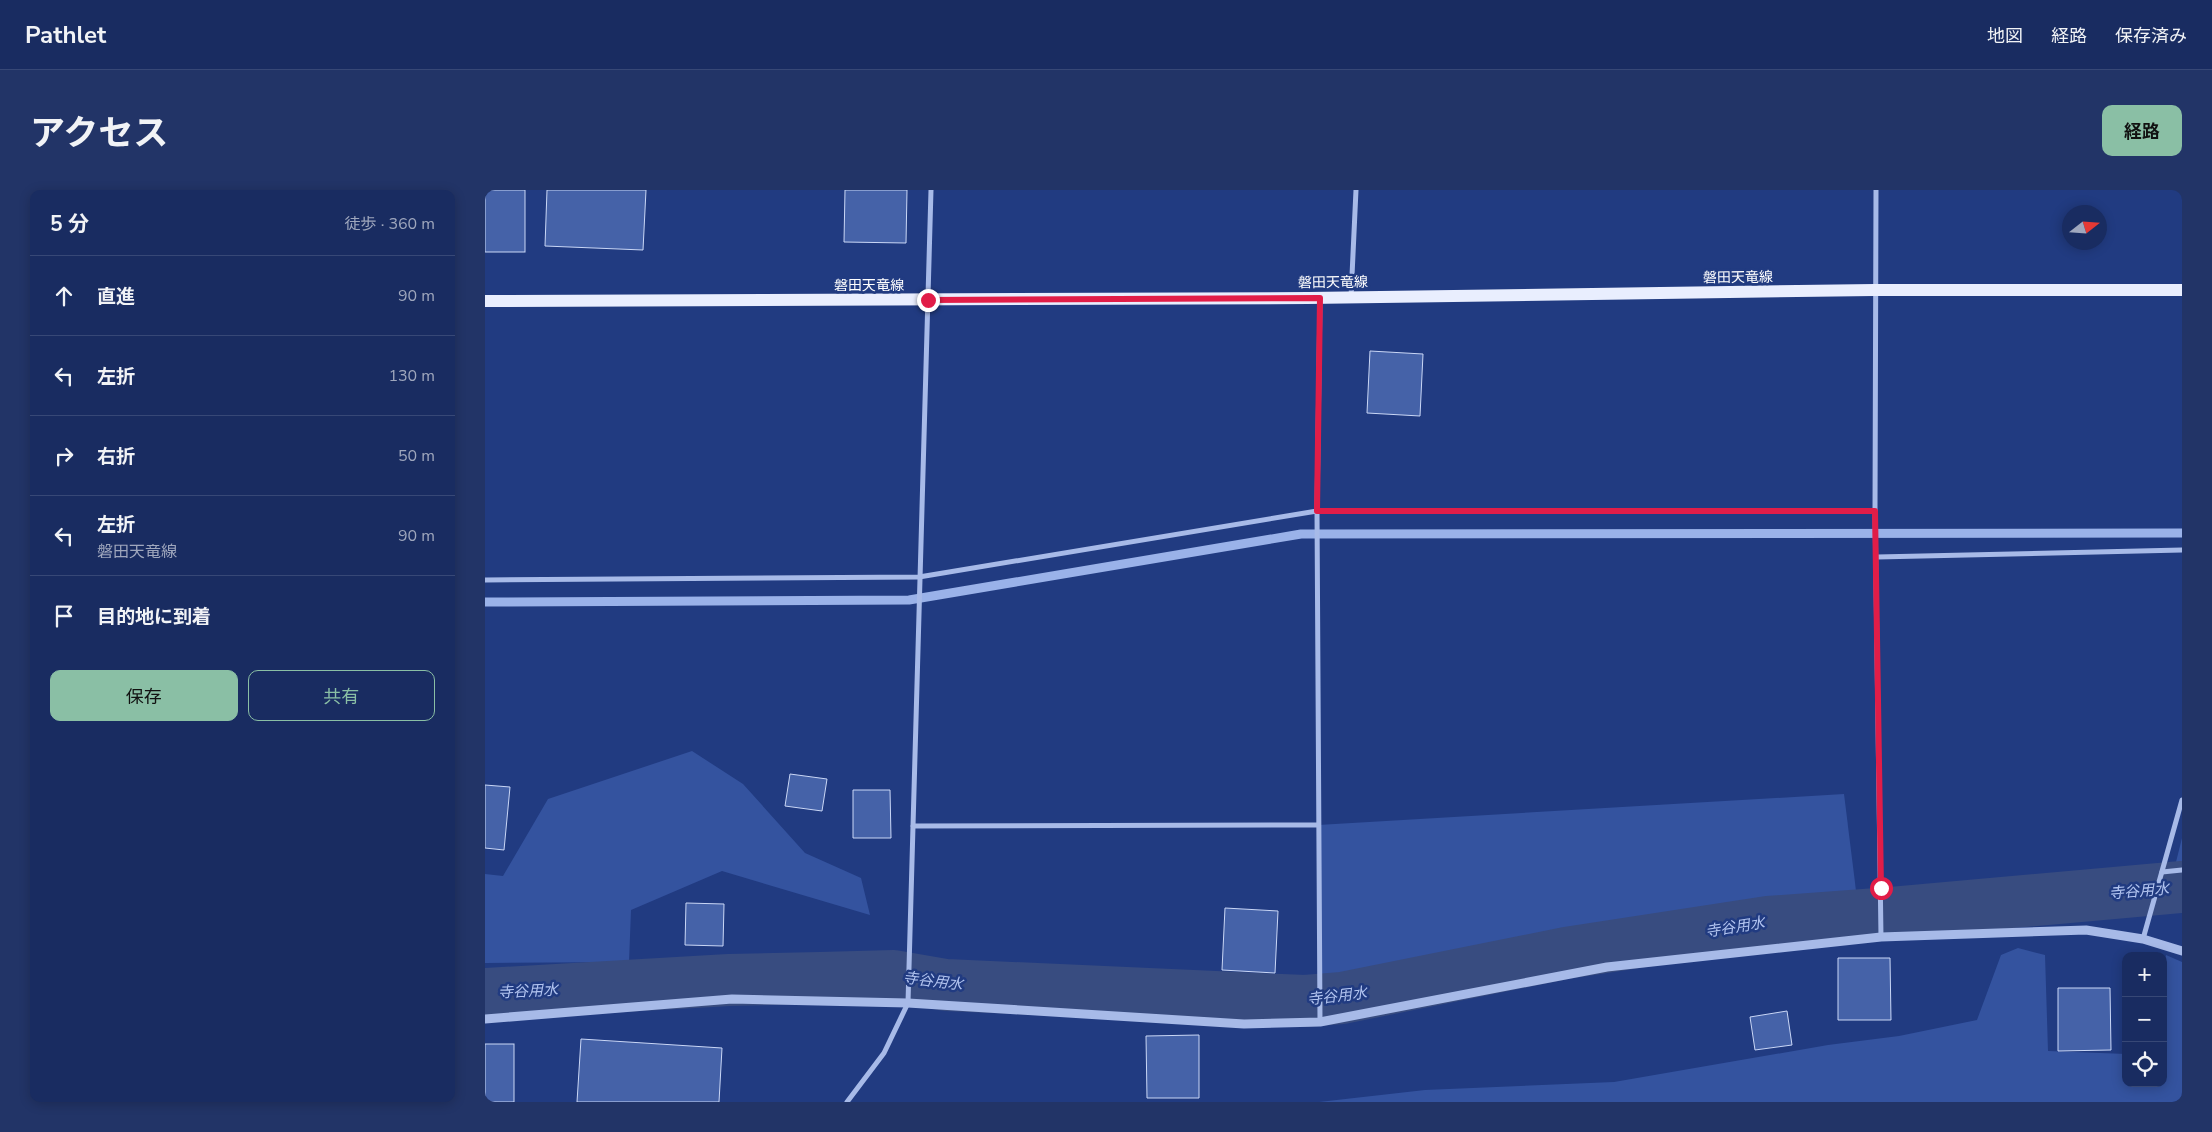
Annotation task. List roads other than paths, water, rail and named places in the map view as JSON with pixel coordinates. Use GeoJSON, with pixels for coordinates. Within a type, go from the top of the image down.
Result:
{"type":"FeatureCollection","features":[{"type":"Feature","properties":{"kind":"main road","name":"磐田天竜線"},"geometry":{"type":"LineString","coordinates":[[485,302],[1320,298],[1351,296],[1875,290],[2182,290]]}},
{"type":"Feature","properties":{"kind":"street"},"geometry":{"type":"LineString","coordinates":[[847,1102],[884,1053],[908,1003],[931,190]]}},
{"type":"Feature","properties":{"kind":"street"},"geometry":{"type":"LineString","coordinates":[[1351,296],[1356,190]]}},
{"type":"Feature","properties":{"kind":"street"},"geometry":{"type":"LineString","coordinates":[[1876,190],[1875,511],[1881,936]]}},
{"type":"Feature","properties":{"kind":"street"},"geometry":{"type":"LineString","coordinates":[[1320,298],[1317,511],[1320,1022]]}},
{"type":"Feature","properties":{"kind":"street"},"geometry":{"type":"LineString","coordinates":[[485,580],[919,577],[1317,511],[1875,511]]}},
{"type":"Feature","properties":{"kind":"street"},"geometry":{"type":"LineString","coordinates":[[1877,557],[2182,550]]}},
{"type":"Feature","properties":{"kind":"street"},"geometry":{"type":"LineString","coordinates":[[2143,939],[2182,800]]}},
{"type":"Feature","properties":{"kind":"street"},"geometry":{"type":"LineString","coordinates":[[913,826],[1318,825]]}},
{"type":"Feature","properties":{"kind":"street"},"geometry":{"type":"LineString","coordinates":[[2162,872],[2182,870]]}},
{"type":"Feature","properties":{"kind":"street"},"geometry":{"type":"LineString","coordinates":[[485,1019],[732,999],[908,1003],[1244,1024],[1320,1022],[1607,968],[1881,936],[2086,930],[2143,939],[2182,950]]}},
{"type":"Feature","properties":{"kind":"waterway"},"geometry":{"type":"LineString","coordinates":[[485,602],[909,600],[1301,534],[2182,533]]}},
{"type":"Feature","properties":{"kind":"waterway","name":"寺谷用水"},"geometry":{"type":"LineString","coordinates":[[485,994],[729,980],[894,976],[946,985],[1305,1001],[1342,998],[1566,953],[1768,922],[2182,887]]}}]}
